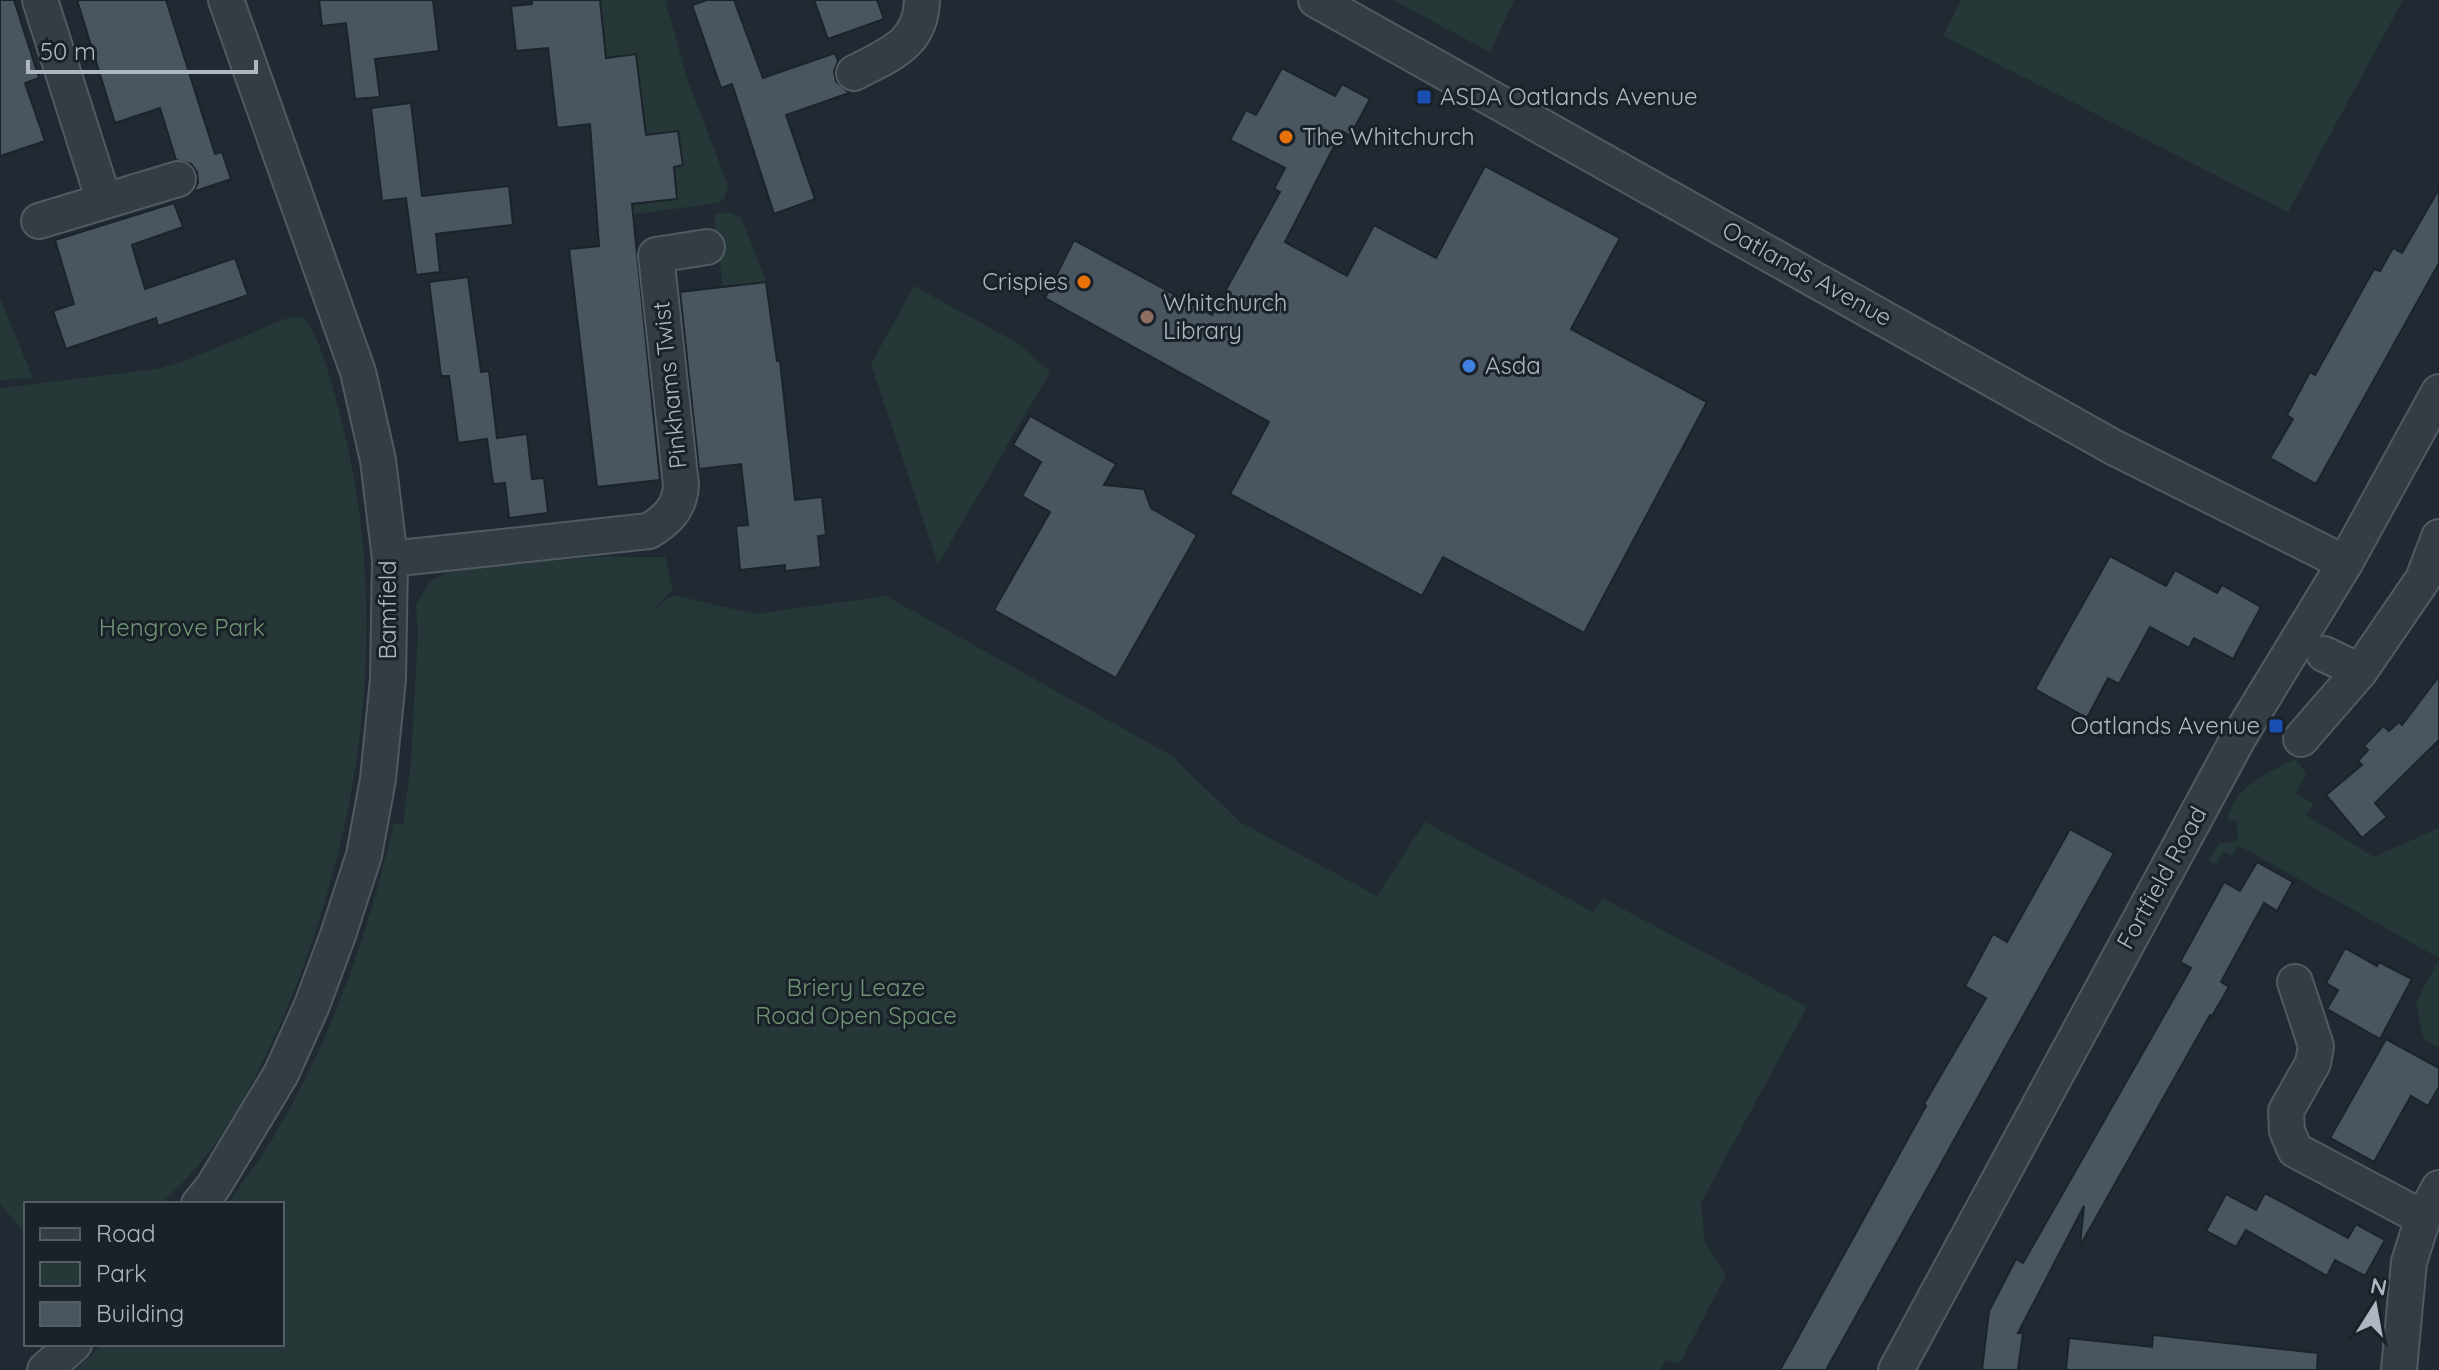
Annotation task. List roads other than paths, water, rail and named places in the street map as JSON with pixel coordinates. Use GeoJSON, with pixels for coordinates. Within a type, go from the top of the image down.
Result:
{"type":"FeatureCollection","features":[{"type":"Feature","properties":{"kind":"street"},"geometry":{"type":"LineString","coordinates":[[40,0],[104,201]]}},
{"type":"Feature","properties":{"kind":"street","name":"Bamfield"},"geometry":{"type":"LineString","coordinates":[[201,1202],[213,1187],[281,1074],[312,1005],[364,855],[378,779],[388,679],[390,559],[378,460],[358,372],[226,0]]}},
{"type":"Feature","properties":{"kind":"street"},"geometry":{"type":"LineString","coordinates":[[854,73],[903,47],[921,15],[922,0]]}},
{"type":"Feature","properties":{"kind":"street","name":"Oatlands Avenue"},"geometry":{"type":"LineString","coordinates":[[1316,0],[2113,447],[2345,563]]}},
{"type":"Feature","properties":{"kind":"street"},"geometry":{"type":"LineString","coordinates":[[39,221],[178,179]]}},
{"type":"Feature","properties":{"kind":"street","name":"Pinkhams Twist"},"geometry":{"type":"LineString","coordinates":[[390,559],[649,531],[669,519],[681,495],[681,485],[656,255],[707,247]]}},
{"type":"Feature","properties":{"kind":"street","name":"Fortfield Road"},"geometry":{"type":"LineString","coordinates":[[1896,1370],[2239,737],[2345,563],[2439,392]]}},
{"type":"Feature","properties":{"kind":"street"},"geometry":{"type":"LineString","coordinates":[[2301,739],[2360,671],[2423,579],[2439,537]]}},
{"type":"Feature","properties":{"kind":"street"},"geometry":{"type":"LineString","coordinates":[[2324,654],[2360,671]]}},
{"type":"Feature","properties":{"kind":"street"},"geometry":{"type":"LineString","coordinates":[[2295,982],[2316,1046],[2313,1063],[2286,1111],[2287,1131],[2295,1150],[2423,1218]]}},
{"type":"Feature","properties":{"kind":"street"},"geometry":{"type":"LineString","coordinates":[[2399,1370],[2409,1262],[2423,1218],[2439,1188]]}},
{"type":"Feature","properties":{"kind":"street"},"geometry":{"type":"LineString","coordinates":[[45,1370],[72,1346]]}},
{"type":"Feature","properties":{"kind":"place","name":"ASDA Oatlands Avenue"},"geometry":{"type":"Point","coordinates":[1424,97]}},
{"type":"Feature","properties":{"kind":"place","name":"The Whitchurch"},"geometry":{"type":"Point","coordinates":[1286,137]}},
{"type":"Feature","properties":{"kind":"place","name":"Crispies"},"geometry":{"type":"Point","coordinates":[1084,282]}},
{"type":"Feature","properties":{"kind":"place","name":"Whitchurch Library"},"geometry":{"type":"Point","coordinates":[1147,317]}},
{"type":"Feature","properties":{"kind":"place","name":"Asda"},"geometry":{"type":"Point","coordinates":[1469,366]}},
{"type":"Feature","properties":{"kind":"place","name":"Oatlands Avenue"},"geometry":{"type":"Point","coordinates":[2276,726]}},
{"type":"Feature","properties":{"kind":"park label","name":"Hengrove Park"},"geometry":{"type":"Point","coordinates":[182,628]}},
{"type":"Feature","properties":{"kind":"park label","name":"Briery Leaze Road Open Space"},"geometry":{"type":"Point","coordinates":[856,1002]}}]}
